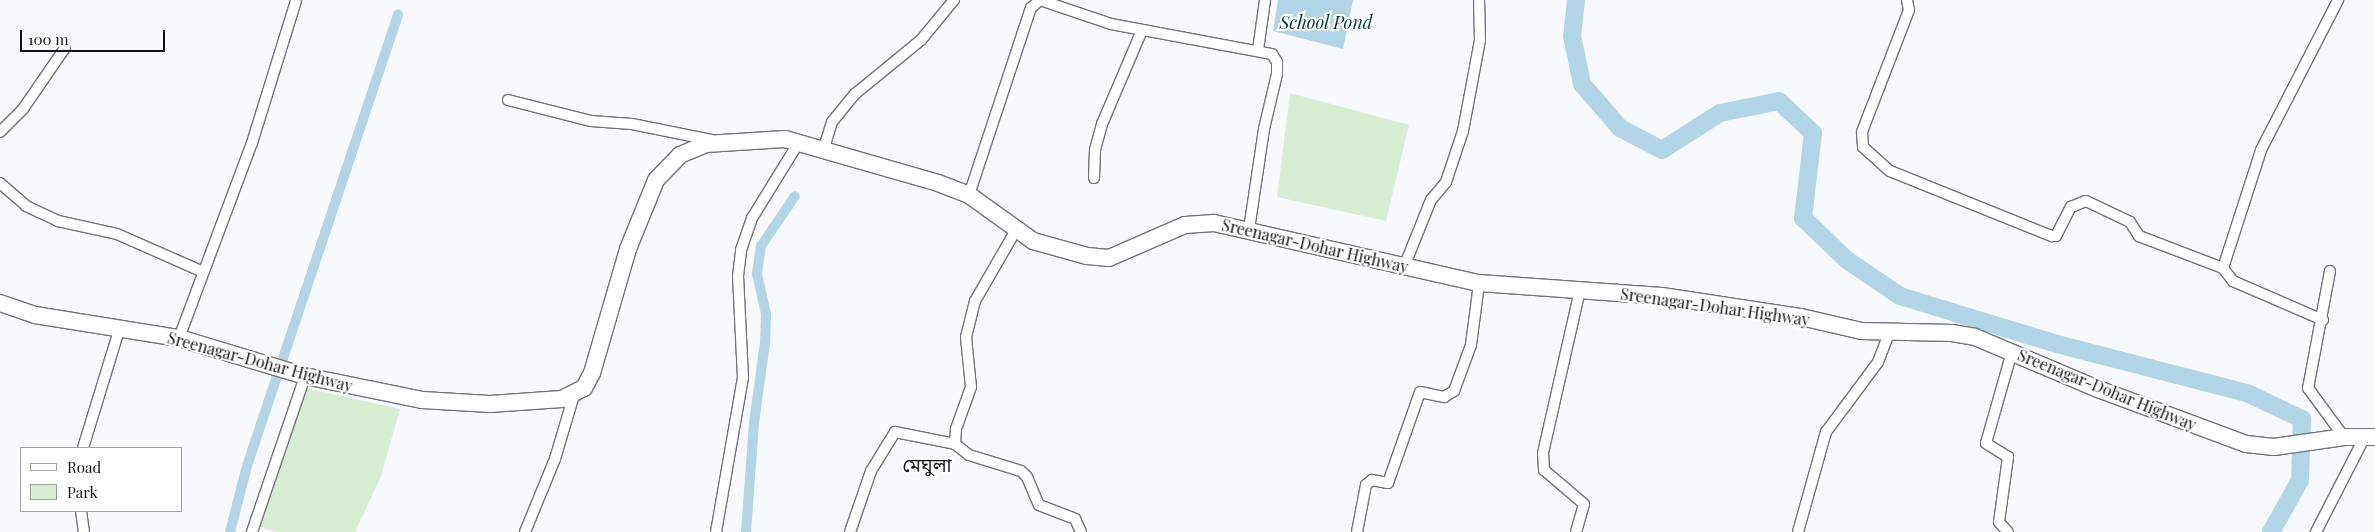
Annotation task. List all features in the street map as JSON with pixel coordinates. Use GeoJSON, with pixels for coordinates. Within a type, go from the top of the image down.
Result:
{"type":"FeatureCollection","features":[{"type":"Feature","properties":{"kind":"main road","name":"Sreenagar-Dohar Highway"},"geometry":{"type":"LineString","coordinates":[[0,303],[35,315],[118,330],[179,338],[301,375],[422,400],[490,404],[574,395],[592,373],[628,249],[656,180],[680,155],[720,142],[751,139],[800,142],[824,148],[969,195],[1033,241],[1064,250],[1110,258],[1185,225],[1214,223],[1250,229],[1479,283],[1662,296],[1801,317],[1861,331],[1952,333],[2012,352],[2219,436],[2274,447],[2338,438]]}},
{"type":"Feature","properties":{"kind":"main road"},"geometry":{"type":"LineString","coordinates":[[2338,438],[2369,438]]}},
{"type":"Feature","properties":{"kind":"street"},"geometry":{"type":"LineString","coordinates":[[824,148],[832,122],[855,94],[921,40],[954,0]]}},
{"type":"Feature","properties":{"kind":"street"},"geometry":{"type":"LineString","coordinates":[[969,195],[1031,8],[1039,0],[1111,24],[1272,54],[1277,62],[1277,74],[1264,128],[1250,229]]}},
{"type":"Feature","properties":{"kind":"street"},"geometry":{"type":"LineString","coordinates":[[1258,50],[1265,0]]}},
{"type":"Feature","properties":{"kind":"street"},"geometry":{"type":"LineString","coordinates":[[1404,266],[1431,200],[1446,182],[1463,132],[1480,40],[1479,0]]}},
{"type":"Feature","properties":{"kind":"street"},"geometry":{"type":"LineString","coordinates":[[1907,0],[1909,10],[1862,132],[1862,147],[1890,171],[2052,236],[2056,236],[2070,207],[2086,201],[2130,222],[2139,236],[2222,268],[2233,281],[2323,320]]}},
{"type":"Feature","properties":{"kind":"street"},"geometry":{"type":"LineString","coordinates":[[2222,268],[2261,150],[2338,0]]}},
{"type":"Feature","properties":{"kind":"street"},"geometry":{"type":"LineString","coordinates":[[179,338],[252,143],[296,1]]}},
{"type":"Feature","properties":{"kind":"street"},"geometry":{"type":"LineString","coordinates":[[1094,178],[1095,150],[1102,124],[1142,30]]}},
{"type":"Feature","properties":{"kind":"street"},"geometry":{"type":"LineString","coordinates":[[0,132],[23,109],[65,48]]}},
{"type":"Feature","properties":{"kind":"street"},"geometry":{"type":"LineString","coordinates":[[508,100],[591,121],[632,124],[720,142]]}},
{"type":"Feature","properties":{"kind":"street"},"geometry":{"type":"LineString","coordinates":[[716,532],[743,378],[738,276],[741,250],[752,218],[800,142]]}},
{"type":"Feature","properties":{"kind":"street"},"geometry":{"type":"LineString","coordinates":[[0,183],[26,206],[58,222],[117,234],[203,272]]}},
{"type":"Feature","properties":{"kind":"street"},"geometry":{"type":"LineString","coordinates":[[955,444],[956,429],[971,387],[966,336],[975,301],[1016,230]]}},
{"type":"Feature","properties":{"kind":"street"},"geometry":{"type":"LineString","coordinates":[[2330,271],[2323,320],[2308,388],[2338,438]]}},
{"type":"Feature","properties":{"kind":"street"},"geometry":{"type":"LineString","coordinates":[[1357,532],[1366,485],[1372,480],[1388,483],[1420,392],[1444,397],[1454,391],[1471,345],[1479,283]]}},
{"type":"Feature","properties":{"kind":"street"},"geometry":{"type":"LineString","coordinates":[[1576,532],[1584,504],[1544,470],[1543,453],[1580,290]]}},
{"type":"Feature","properties":{"kind":"street"},"geometry":{"type":"LineString","coordinates":[[83,447],[118,330]]}},
{"type":"Feature","properties":{"kind":"street"},"geometry":{"type":"LineString","coordinates":[[1798,532],[1826,432],[1878,362],[1889,333]]}},
{"type":"Feature","properties":{"kind":"street"},"geometry":{"type":"LineString","coordinates":[[2008,532],[1999,522],[2008,457],[1986,443],[2012,352]]}},
{"type":"Feature","properties":{"kind":"street"},"geometry":{"type":"LineString","coordinates":[[252,532],[301,375]]}},
{"type":"Feature","properties":{"kind":"street"},"geometry":{"type":"LineString","coordinates":[[524,532],[555,459],[574,395]]}},
{"type":"Feature","properties":{"kind":"street"},"geometry":{"type":"LineString","coordinates":[[850,532],[871,471],[895,432],[955,444],[969,455],[1021,471],[1027,477],[1038,505],[1076,519],[1081,532]]}},
{"type":"Feature","properties":{"kind":"street"},"geometry":{"type":"LineString","coordinates":[[2316,532],[2369,438]]}},
{"type":"Feature","properties":{"kind":"street"},"geometry":{"type":"LineString","coordinates":[[81,512],[84,532]]}},
{"type":"Feature","properties":{"kind":"green space"},"geometry":{"type":"Polygon","coordinates":[[[1290,93],[1409,125],[1386,221],[1277,197],[1290,93]]]}},
{"type":"Feature","properties":{"kind":"green space"},"geometry":{"type":"Polygon","coordinates":[[[306,388],[400,409],[381,476],[355,532],[276,532],[258,526],[306,388]]]}},
{"type":"Feature","properties":{"kind":"water","name":"School Pond"},"geometry":{"type":"Polygon","coordinates":[[[1278,0],[1353,0],[1343,49],[1273,31],[1278,0]]]}},
{"type":"Feature","properties":{"kind":"waterway"},"geometry":{"type":"LineString","coordinates":[[1576,0],[1572,36],[1582,84],[1620,128],[1662,150],[1720,113],[1779,101],[1813,133],[1803,218],[1847,260],[1900,296],[2057,344],[2247,393],[2302,419],[2300,480],[2271,532]]}},
{"type":"Feature","properties":{"kind":"waterway"},"geometry":{"type":"LineString","coordinates":[[230,532],[247,466],[398,15]]}},
{"type":"Feature","properties":{"kind":"waterway"},"geometry":{"type":"LineString","coordinates":[[746,532],[754,423],[765,343],[766,314],[757,274],[761,246],[795,196]]}},
{"type":"Feature","properties":{"kind":"district","name":"মেঘুলা"},"geometry":{"type":"Point","coordinates":[927,465]}}]}
